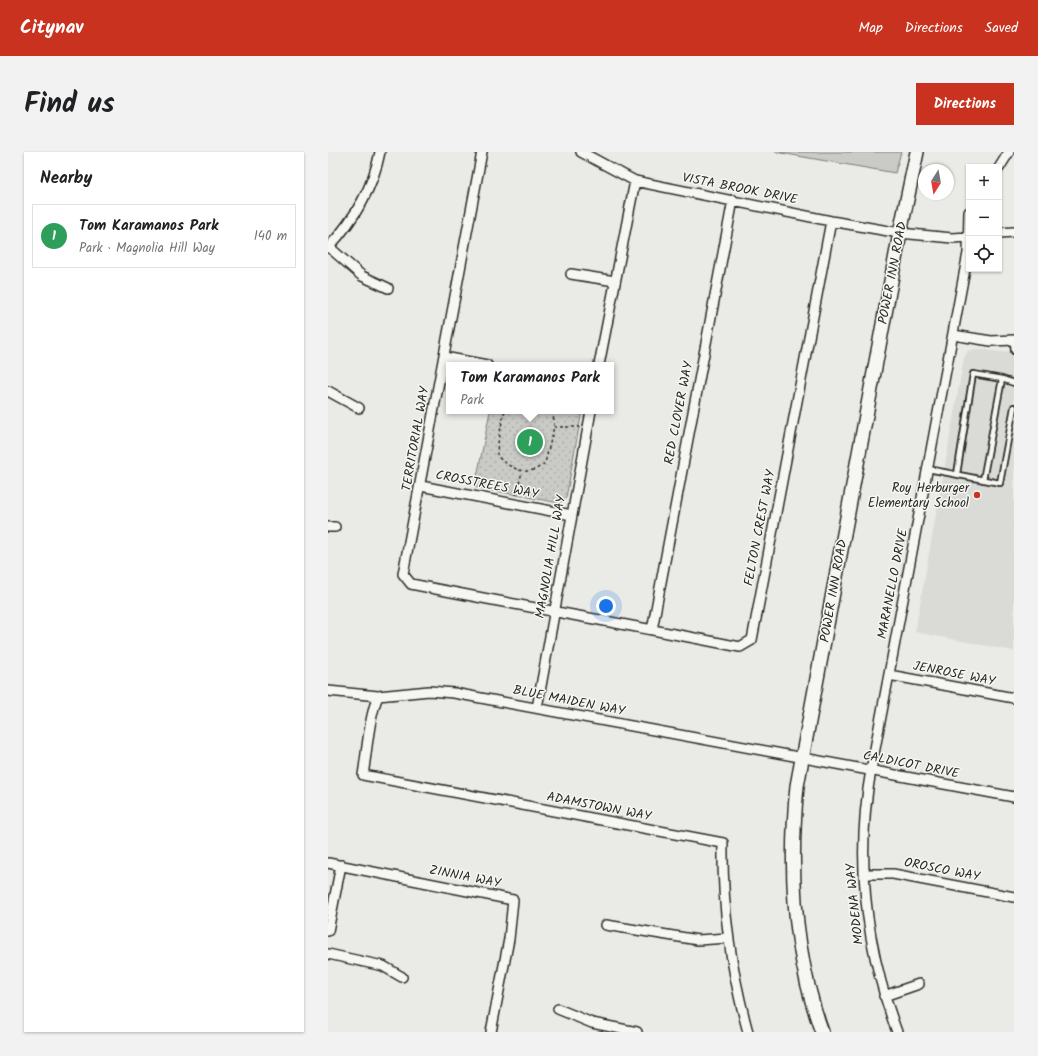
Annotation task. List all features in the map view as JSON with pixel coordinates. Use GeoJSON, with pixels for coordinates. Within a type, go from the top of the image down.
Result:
{"type":"FeatureCollection","features":[{"type":"Feature","properties":{"kind":"main road","name":"POWER INN ROAD"},"geometry":{"type":"LineString","coordinates":[[822,1032],[809,988],[801,950],[794,886],[794,822],[797,786],[900,233],[917,152]]}},
{"type":"Feature","properties":{"kind":"street"},"geometry":{"type":"LineString","coordinates":[[380,152],[365,195],[343,231],[329,247],[362,276],[388,288]]}},
{"type":"Feature","properties":{"kind":"street","name":"TERRITORIAL WAY"},"geometry":{"type":"LineString","coordinates":[[482,152],[421,486],[403,574],[411,584],[554,613]]}},
{"type":"Feature","properties":{"kind":"street","name":"VISTA BROOK DRIVE"},"geometry":{"type":"LineString","coordinates":[[581,152],[635,181],[831,221],[900,233],[952,238],[966,237]]}},
{"type":"Feature","properties":{"kind":"street"},"geometry":{"type":"LineString","coordinates":[[1002,164],[1009,152]]}},
{"type":"Feature","properties":{"kind":"street"},"geometry":{"type":"LineString","coordinates":[[600,362],[635,181]]}},
{"type":"Feature","properties":{"kind":"street","name":"RED CLOVER WAY"},"geometry":{"type":"LineString","coordinates":[[652,630],[733,200]]}},
{"type":"Feature","properties":{"kind":"street","name":"FELTON CREST WAY"},"geometry":{"type":"LineString","coordinates":[[554,613],[740,647],[752,640],[831,221]]}},
{"type":"Feature","properties":{"kind":"street"},"geometry":{"type":"LineString","coordinates":[[1002,234],[1014,232]]}},
{"type":"Feature","properties":{"kind":"street","name":"MARANELLO DRIVE"},"geometry":{"type":"LineString","coordinates":[[871,770],[966,264]]}},
{"type":"Feature","properties":{"kind":"street"},"geometry":{"type":"LineString","coordinates":[[571,274],[615,282]]}},
{"type":"Feature","properties":{"kind":"street"},"geometry":{"type":"LineString","coordinates":[[953,335],[991,341],[1013,340]]}},
{"type":"Feature","properties":{"kind":"street"},"geometry":{"type":"LineString","coordinates":[[444,357],[471,362]]}},
{"type":"Feature","properties":{"kind":"street"},"geometry":{"type":"LineString","coordinates":[[328,391],[359,408]]}},
{"type":"Feature","properties":{"kind":"street","name":"MAGNOLIA HILL WAY"},"geometry":{"type":"LineString","coordinates":[[537,708],[590,414]]}},
{"type":"Feature","properties":{"kind":"street","name":"CROSSTREES WAY"},"geometry":{"type":"LineString","coordinates":[[421,486],[572,515]]}},
{"type":"Feature","properties":{"kind":"street","name":"JENROSE WAY"},"geometry":{"type":"LineString","coordinates":[[889,675],[1014,698]]}},
{"type":"Feature","properties":{"kind":"street","name":"BLUE MAIDEN WAY"},"geometry":{"type":"LineString","coordinates":[[328,691],[378,696],[415,692],[448,693],[537,708],[803,758]]}},
{"type":"Feature","properties":{"kind":"street","name":"ADAMSTOWN WAY"},"geometry":{"type":"LineString","coordinates":[[378,696],[372,710],[372,724],[362,775],[723,844],[724,898],[728,938],[737,992],[746,1032]]}},
{"type":"Feature","properties":{"kind":"street","name":"CALDICOT DRIVE"},"geometry":{"type":"LineString","coordinates":[[803,758],[1014,797]]}},
{"type":"Feature","properties":{"kind":"street","name":"MODENA WAY"},"geometry":{"type":"LineString","coordinates":[[871,770],[865,810],[864,874],[869,929],[884,996],[897,1032]]}},
{"type":"Feature","properties":{"kind":"street","name":"ZINNIA WAY"},"geometry":{"type":"LineString","coordinates":[[328,862],[513,900],[509,939],[491,1032]]}},
{"type":"Feature","properties":{"kind":"street"},"geometry":{"type":"LineString","coordinates":[[328,931],[341,865]]}},
{"type":"Feature","properties":{"kind":"street","name":"OROSCO WAY"},"geometry":{"type":"LineString","coordinates":[[864,874],[892,874],[1014,897]]}},
{"type":"Feature","properties":{"kind":"street"},"geometry":{"type":"LineString","coordinates":[[606,925],[698,940],[728,938]]}},
{"type":"Feature","properties":{"kind":"street"},"geometry":{"type":"LineString","coordinates":[[328,954],[383,966],[402,977]]}},
{"type":"Feature","properties":{"kind":"street"},"geometry":{"type":"LineString","coordinates":[[884,996],[919,984]]}},
{"type":"Feature","properties":{"kind":"street"},"geometry":{"type":"LineString","coordinates":[[558,1009],[586,1022],[637,1032]]}},
{"type":"Feature","properties":{"kind":"lane"},"geometry":{"type":"LineString","coordinates":[[1013,340],[1014,351]]}},
{"type":"Feature","properties":{"kind":"lane"},"geometry":{"type":"LineString","coordinates":[[957,474],[973,374],[1002,379],[1014,383]]}},
{"type":"Feature","properties":{"kind":"lane"},"geometry":{"type":"LineString","coordinates":[[984,480],[1002,379]]}},
{"type":"Feature","properties":{"kind":"lane"},"geometry":{"type":"LineString","coordinates":[[928,469],[1000,482],[1014,407]]}},
{"type":"Feature","properties":{"kind":"path"},"geometry":{"type":"LineString","coordinates":[[503,414],[501,434],[497,446],[497,454],[503,462],[522,472],[531,472],[545,463],[554,427],[552,414]]}},
{"type":"Feature","properties":{"kind":"path"},"geometry":{"type":"LineString","coordinates":[[554,427],[573,426],[588,428]]}},
{"type":"Feature","properties":{"kind":"path"},"geometry":{"type":"LineString","coordinates":[[514,504],[522,472]]}},
{"type":"Feature","properties":{"kind":"shaded area"},"geometry":{"type":"Polygon","coordinates":[[[775,152],[901,152],[895,173],[775,152]]]}},
{"type":"Feature","properties":{"kind":"shaded area","name":"Roy Herburger Elementary School"},"geometry":{"type":"Polygon","coordinates":[[[975,349],[1002,352],[1014,351],[1014,651],[915,632],[964,358],[968,351],[975,349]]]}},
{"type":"Feature","properties":{"kind":"shaded area"},"geometry":{"type":"Polygon","coordinates":[[[489,414],[581,414],[566,498],[559,503],[475,487],[489,414]]]}},
{"type":"Feature","properties":{"kind":"place","name":"Tom Karamanos Park"},"geometry":{"type":"Point","coordinates":[530,442]}},
{"type":"Feature","properties":{"kind":"place","name":"Roy Herburger Elementary School"},"geometry":{"type":"Point","coordinates":[977,495]}}]}
